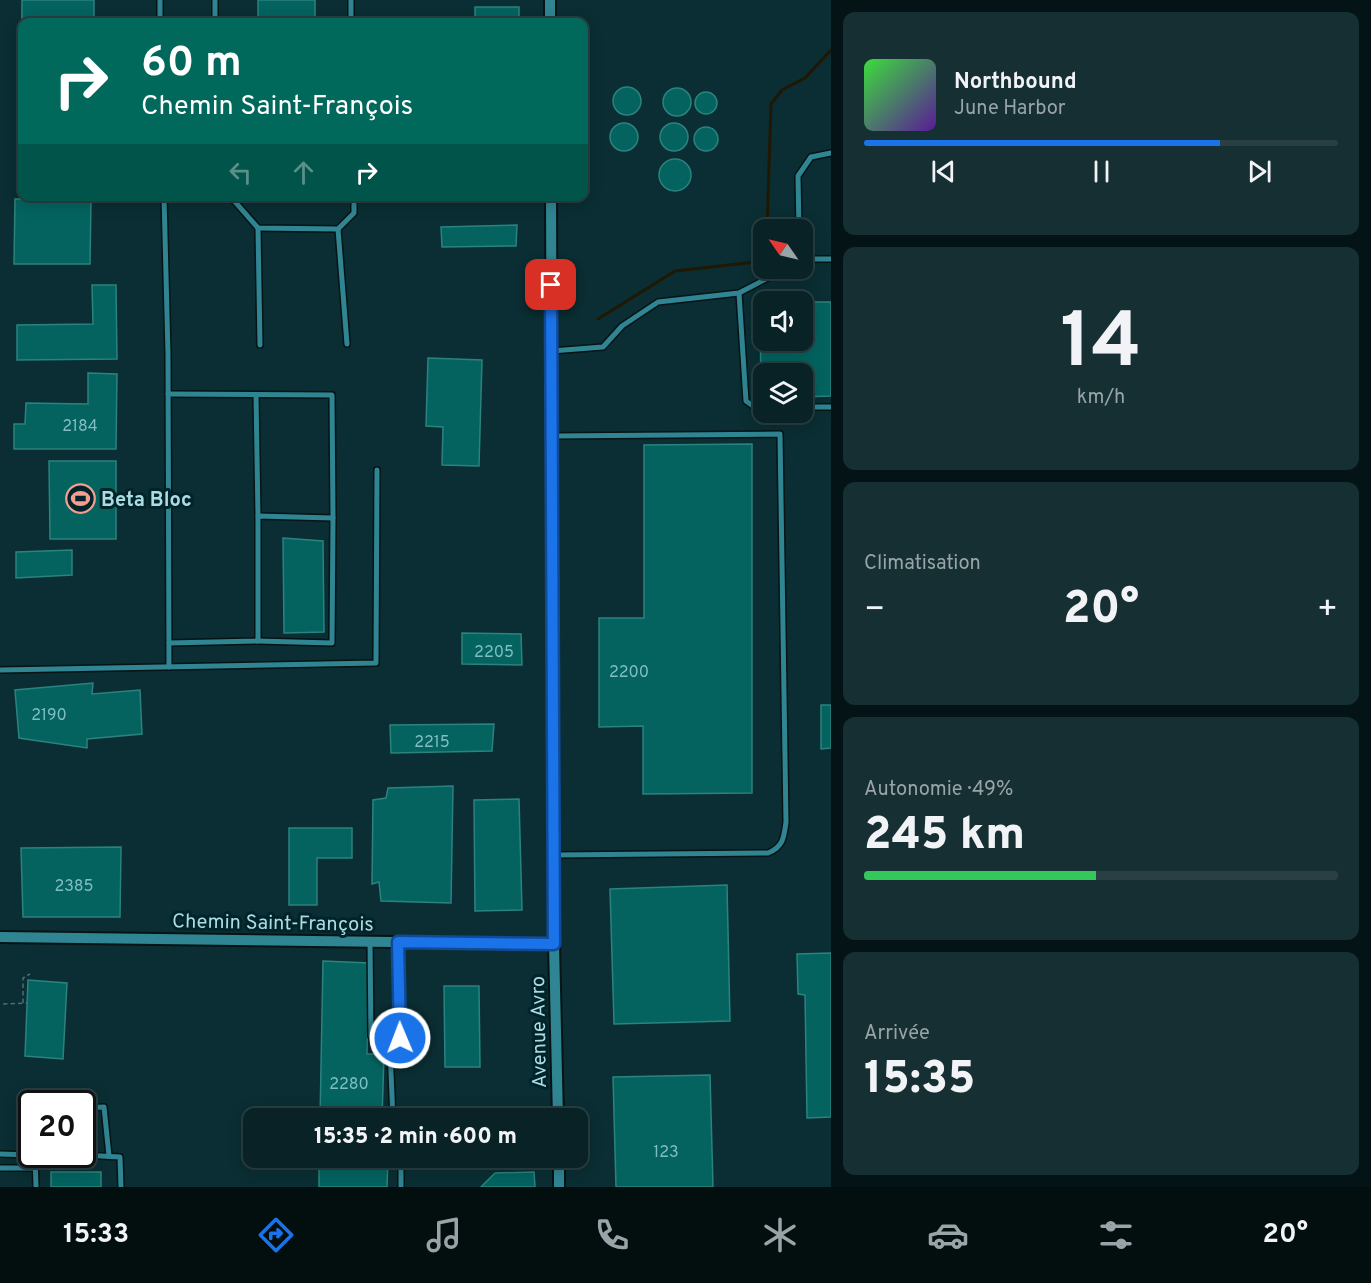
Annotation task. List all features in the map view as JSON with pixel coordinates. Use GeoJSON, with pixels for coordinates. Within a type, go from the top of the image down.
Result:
{"type":"FeatureCollection","features":[{"type":"Feature","properties":{"kind":"street"},"geometry":{"type":"LineString","coordinates":[[550,0],[550,18]]}},
{"type":"Feature","properties":{"kind":"street"},"geometry":{"type":"LineString","coordinates":[[551,201],[554,944]]}},
{"type":"Feature","properties":{"kind":"street","name":"Chemin Saint-François"},"geometry":{"type":"LineString","coordinates":[[0,937],[554,944]]}},
{"type":"Feature","properties":{"kind":"street","name":"Avenue Avro"},"geometry":{"type":"LineString","coordinates":[[554,944],[558,1108]]}},
{"type":"Feature","properties":{"kind":"street"},"geometry":{"type":"LineString","coordinates":[[559,1168],[559,1187]]}},
{"type":"Feature","properties":{"kind":"lane"},"geometry":{"type":"LineString","coordinates":[[160,0],[160,18]]}},
{"type":"Feature","properties":{"kind":"lane"},"geometry":{"type":"LineString","coordinates":[[215,0],[215,18]]}},
{"type":"Feature","properties":{"kind":"lane"},"geometry":{"type":"LineString","coordinates":[[351,0],[351,18]]}},
{"type":"Feature","properties":{"kind":"lane"},"geometry":{"type":"LineString","coordinates":[[799,219],[798,176],[811,157],[831,153]]}},
{"type":"Feature","properties":{"kind":"lane"},"geometry":{"type":"LineString","coordinates":[[164,201],[168,394],[169,667]]}},
{"type":"Feature","properties":{"kind":"lane"},"geometry":{"type":"LineString","coordinates":[[234,201],[258,228],[260,345]]}},
{"type":"Feature","properties":{"kind":"lane"},"geometry":{"type":"LineString","coordinates":[[258,228],[338,228],[354,213],[354,201]]}},
{"type":"Feature","properties":{"kind":"lane"},"geometry":{"type":"LineString","coordinates":[[338,228],[347,344]]}},
{"type":"Feature","properties":{"kind":"lane"},"geometry":{"type":"LineString","coordinates":[[813,259],[831,260]]}},
{"type":"Feature","properties":{"kind":"lane"},"geometry":{"type":"LineString","coordinates":[[551,351],[603,347],[622,326],[658,302],[739,293],[766,279]]}},
{"type":"Feature","properties":{"kind":"lane"},"geometry":{"type":"LineString","coordinates":[[739,293],[746,400],[753,406]]}},
{"type":"Feature","properties":{"kind":"lane"},"geometry":{"type":"LineString","coordinates":[[168,394],[332,395],[333,518],[332,643],[258,641],[169,643]]}},
{"type":"Feature","properties":{"kind":"lane"},"geometry":{"type":"LineString","coordinates":[[256,395],[258,641]]}},
{"type":"Feature","properties":{"kind":"lane"},"geometry":{"type":"LineString","coordinates":[[813,407],[831,407]]}},
{"type":"Feature","properties":{"kind":"lane"},"geometry":{"type":"LineString","coordinates":[[552,436],[780,434],[786,822],[783,840],[778,849],[768,853],[554,855]]}},
{"type":"Feature","properties":{"kind":"lane"},"geometry":{"type":"LineString","coordinates":[[0,670],[376,663],[377,470]]}},
{"type":"Feature","properties":{"kind":"lane"},"geometry":{"type":"LineString","coordinates":[[258,516],[333,518]]}},
{"type":"Feature","properties":{"kind":"lane"},"geometry":{"type":"LineString","coordinates":[[370,941],[372,1036],[380,1046],[390,1049]]}},
{"type":"Feature","properties":{"kind":"lane"},"geometry":{"type":"LineString","coordinates":[[393,1108],[390,1049],[400,1038],[398,942]]}},
{"type":"Feature","properties":{"kind":"lane"},"geometry":{"type":"LineString","coordinates":[[96,1107],[104,1107],[109,1156]]}},
{"type":"Feature","properties":{"kind":"lane"},"geometry":{"type":"LineString","coordinates":[[0,1154],[18,1155]]}},
{"type":"Feature","properties":{"kind":"lane"},"geometry":{"type":"LineString","coordinates":[[96,1156],[120,1157],[121,1187]]}},
{"type":"Feature","properties":{"kind":"lane"},"geometry":{"type":"LineString","coordinates":[[0,1168],[18,1168]]}},
{"type":"Feature","properties":{"kind":"lane"},"geometry":{"type":"LineString","coordinates":[[35,1168],[36,1187]]}},
{"type":"Feature","properties":{"kind":"lane"},"geometry":{"type":"LineString","coordinates":[[401,1168],[401,1187]]}},
{"type":"Feature","properties":{"kind":"path"},"geometry":{"type":"LineString","coordinates":[[23,1004],[23,978],[30,974]]}},
{"type":"Feature","properties":{"kind":"path"},"geometry":{"type":"LineString","coordinates":[[3,1004],[28,1003]]}},
{"type":"Feature","properties":{"kind":"building"},"geometry":{"type":"Polygon","coordinates":[[[22,0],[94,0],[94,18],[22,18],[22,0]]]}},
{"type":"Feature","properties":{"kind":"building"},"geometry":{"type":"Polygon","coordinates":[[[258,0],[315,0],[315,18],[258,18],[258,0]]]}},
{"type":"Feature","properties":{"kind":"building"},"geometry":{"type":"Polygon","coordinates":[[[475,7],[519,7],[519,18],[475,18],[475,7]]]}},
{"type":"Feature","properties":{"kind":"building"},"geometry":{"type":"Polygon","coordinates":[[[627,87],[637,91],[641,101],[637,111],[627,115],[617,111],[613,101],[617,91],[627,87]]]}},
{"type":"Feature","properties":{"kind":"building"},"geometry":{"type":"Polygon","coordinates":[[[677,88],[687,92],[691,102],[687,112],[677,116],[667,112],[663,102],[667,92],[677,88]]]}},
{"type":"Feature","properties":{"kind":"building"},"geometry":{"type":"Polygon","coordinates":[[[706,92],[714,95],[717,103],[714,111],[706,114],[698,111],[695,103],[698,95],[706,92]]]}},
{"type":"Feature","properties":{"kind":"building"},"geometry":{"type":"Polygon","coordinates":[[[624,123],[634,127],[638,137],[634,147],[624,151],[614,147],[610,137],[614,127],[624,123]]]}},
{"type":"Feature","properties":{"kind":"building"},"geometry":{"type":"Polygon","coordinates":[[[674,123],[684,127],[688,137],[684,147],[674,151],[664,147],[660,137],[664,127],[674,123]]]}},
{"type":"Feature","properties":{"kind":"building"},"geometry":{"type":"Polygon","coordinates":[[[706,127],[711,128],[717,134],[717,144],[711,150],[706,151],[701,150],[695,144],[694,139],[695,134],[701,128],[706,127]]]}},
{"type":"Feature","properties":{"kind":"building"},"geometry":{"type":"Polygon","coordinates":[[[675,159],[686,164],[691,175],[686,186],[675,191],[664,186],[659,175],[664,164],[675,159]]]}},
{"type":"Feature","properties":{"kind":"building"},"geometry":{"type":"Polygon","coordinates":[[[15,199],[18,201],[91,201],[90,264],[14,264],[15,199]]]}},
{"type":"Feature","properties":{"kind":"building"},"geometry":{"type":"Polygon","coordinates":[[[517,225],[516,246],[442,247],[441,227],[517,225]]]}},
{"type":"Feature","properties":{"kind":"building"},"geometry":{"type":"Polygon","coordinates":[[[92,285],[116,285],[117,359],[17,360],[17,325],[93,324],[92,285]]]}},
{"type":"Feature","properties":{"kind":"building"},"geometry":{"type":"Polygon","coordinates":[[[813,302],[831,302],[831,396],[813,397],[813,363],[761,363],[761,351],[813,351],[813,302]]]}},
{"type":"Feature","properties":{"kind":"building"},"geometry":{"type":"Polygon","coordinates":[[[428,358],[482,360],[479,466],[442,465],[443,427],[426,426],[428,358]]]}},
{"type":"Feature","properties":{"kind":"building"},"geometry":{"type":"Polygon","coordinates":[[[88,373],[117,374],[116,449],[14,449],[14,424],[25,424],[26,403],[88,404],[88,373]]]}},
{"type":"Feature","properties":{"kind":"building"},"geometry":{"type":"Polygon","coordinates":[[[752,444],[752,793],[643,794],[643,726],[599,727],[599,618],[644,618],[644,445],[752,444]]]}},
{"type":"Feature","properties":{"kind":"building"},"geometry":{"type":"Polygon","coordinates":[[[49,461],[116,461],[116,539],[50,539],[49,461]]]}},
{"type":"Feature","properties":{"kind":"building"},"geometry":{"type":"Polygon","coordinates":[[[283,538],[323,541],[324,632],[284,633],[283,538]]]}},
{"type":"Feature","properties":{"kind":"building"},"geometry":{"type":"Polygon","coordinates":[[[72,550],[72,575],[16,578],[16,552],[72,550]]]}},
{"type":"Feature","properties":{"kind":"building"},"geometry":{"type":"Polygon","coordinates":[[[462,633],[521,634],[522,665],[462,664],[462,633]]]}},
{"type":"Feature","properties":{"kind":"building"},"geometry":{"type":"Polygon","coordinates":[[[93,683],[92,694],[140,690],[142,734],[87,739],[87,748],[19,738],[15,690],[93,683]]]}},
{"type":"Feature","properties":{"kind":"building"},"geometry":{"type":"Polygon","coordinates":[[[821,705],[831,705],[831,748],[821,749],[821,705]]]}},
{"type":"Feature","properties":{"kind":"building"},"geometry":{"type":"Polygon","coordinates":[[[494,724],[492,751],[391,753],[390,725],[494,724]]]}},
{"type":"Feature","properties":{"kind":"building"},"geometry":{"type":"Polygon","coordinates":[[[453,786],[451,903],[381,901],[379,882],[372,884],[373,800],[386,798],[388,788],[453,786]]]}},
{"type":"Feature","properties":{"kind":"building"},"geometry":{"type":"Polygon","coordinates":[[[519,799],[522,910],[475,911],[474,800],[519,799]]]}},
{"type":"Feature","properties":{"kind":"building"},"geometry":{"type":"Polygon","coordinates":[[[289,828],[352,828],[352,858],[317,858],[317,905],[289,905],[289,828]]]}},
{"type":"Feature","properties":{"kind":"building"},"geometry":{"type":"Polygon","coordinates":[[[121,847],[120,917],[23,917],[21,848],[121,847]]]}},
{"type":"Feature","properties":{"kind":"building"},"geometry":{"type":"Polygon","coordinates":[[[727,885],[730,1021],[614,1024],[610,889],[727,885]]]}},
{"type":"Feature","properties":{"kind":"building"},"geometry":{"type":"Polygon","coordinates":[[[831,953],[831,1117],[807,1118],[805,995],[798,994],[797,954],[831,953]]]}},
{"type":"Feature","properties":{"kind":"building"},"geometry":{"type":"Polygon","coordinates":[[[323,961],[369,963],[367,1054],[384,1054],[382,1108],[320,1108],[323,961]]]}},
{"type":"Feature","properties":{"kind":"building"},"geometry":{"type":"Polygon","coordinates":[[[28,980],[67,983],[63,1059],[25,1056],[28,980]]]}},
{"type":"Feature","properties":{"kind":"building"},"geometry":{"type":"Polygon","coordinates":[[[444,986],[479,986],[480,1067],[445,1067],[444,986]]]}},
{"type":"Feature","properties":{"kind":"building"},"geometry":{"type":"Polygon","coordinates":[[[710,1075],[713,1187],[616,1187],[613,1077],[710,1075]]]}},
{"type":"Feature","properties":{"kind":"building"},"geometry":{"type":"Polygon","coordinates":[[[319,1168],[388,1168],[387,1187],[319,1187],[319,1168]]]}},
{"type":"Feature","properties":{"kind":"building"},"geometry":{"type":"Polygon","coordinates":[[[51,1172],[101,1172],[101,1187],[51,1187],[51,1172]]]}},
{"type":"Feature","properties":{"kind":"building"},"geometry":{"type":"Polygon","coordinates":[[[534,1172],[535,1187],[481,1187],[495,1173],[534,1172]]]}},
{"type":"Feature","properties":{"kind":"waterway"},"geometry":{"type":"LineString","coordinates":[[767,219],[771,104],[782,90],[805,78],[831,50]]}},
{"type":"Feature","properties":{"kind":"waterway"},"geometry":{"type":"LineString","coordinates":[[598,319],[675,271],[753,262]]}},
{"type":"Feature","properties":{"kind":"place","name":"Beta Bloc"},"geometry":{"type":"Point","coordinates":[80,499]}},
{"type":"Feature","properties":{"kind":"route"},"geometry":{"type":"LineString","coordinates":[[400,1038],[398,942],[554,944],[551,285]]}}]}
